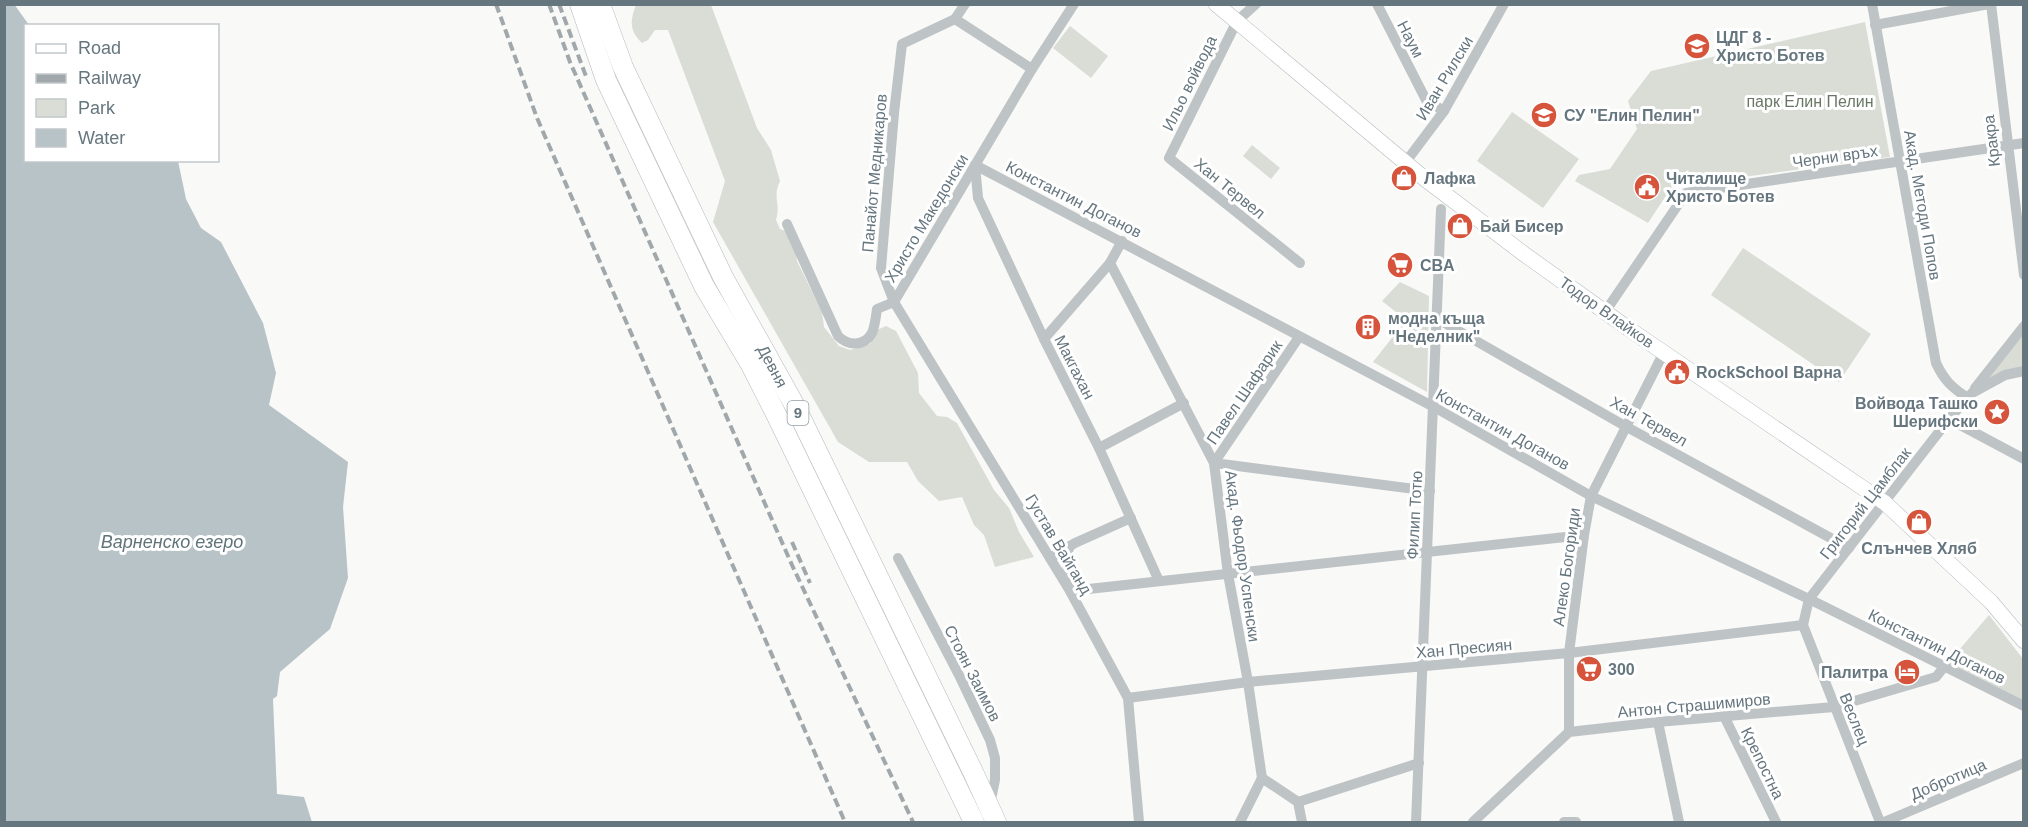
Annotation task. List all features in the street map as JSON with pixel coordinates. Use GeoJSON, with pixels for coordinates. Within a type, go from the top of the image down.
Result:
{"type":"FeatureCollection","features":[{"type":"Feature","properties":{"kind":"highway","name":"Девня"},"geometry":{"type":"LineString","coordinates":[[580,4],[606,80],[704,286],[750,363],[776,414],[974,822]]}},
{"type":"Feature","properties":{"kind":"highway","name":"Девня"},"geometry":{"type":"LineString","coordinates":[[600,4],[623,67],[723,277],[795,406],[992,815]]}},
{"type":"Feature","properties":{"kind":"street"},"geometry":{"type":"LineString","coordinates":[[965,4],[955,19],[1032,69]]}},
{"type":"Feature","properties":{"kind":"street","name":"Христо Македонски"},"geometry":{"type":"LineString","coordinates":[[787,224],[835,330],[843,340],[855,344],[866,340],[873,330],[877,309],[894,302],[1032,69],[1074,4]]}},
{"type":"Feature","properties":{"kind":"street","name":"Тодор Влайков"},"geometry":{"type":"LineString","coordinates":[[1216,4],[1405,163],[1532,260],[1885,502],[1991,602],[2024,641]]}},
{"type":"Feature","properties":{"kind":"street"},"geometry":{"type":"LineString","coordinates":[[1237,21],[1256,4]]}},
{"type":"Feature","properties":{"kind":"street","name":"Наум"},"geometry":{"type":"LineString","coordinates":[[1377,4],[1426,100],[1444,111]]}},
{"type":"Feature","properties":{"kind":"street","name":"Иван Рилски"},"geometry":{"type":"LineString","coordinates":[[1405,163],[1444,111],[1504,4]]}},
{"type":"Feature","properties":{"kind":"street","name":"Акад. Методи Попов"},"geometry":{"type":"LineString","coordinates":[[1872,4],[1936,363],[1943,378],[1954,390],[1970,396]]}},
{"type":"Feature","properties":{"kind":"street"},"geometry":{"type":"LineString","coordinates":[[1875,25],[1990,4]]}},
{"type":"Feature","properties":{"kind":"street","name":"Кракра"},"geometry":{"type":"LineString","coordinates":[[1990,4],[2024,275]]}},
{"type":"Feature","properties":{"kind":"street","name":"Панайот Медникаров"},"geometry":{"type":"LineString","coordinates":[[894,302],[881,268],[902,44],[955,19]]}},
{"type":"Feature","properties":{"kind":"street","name":"Ильо войвода"},"geometry":{"type":"LineString","coordinates":[[1169,158],[1237,21]]}},
{"type":"Feature","properties":{"kind":"street","name":"Черни връх"},"geometry":{"type":"LineString","coordinates":[[1605,312],[1686,193],[2024,143]]}},
{"type":"Feature","properties":{"kind":"street","name":"Хан Тервел"},"geometry":{"type":"LineString","coordinates":[[1169,158],[1300,263]]}},
{"type":"Feature","properties":{"kind":"street","name":"Константин Доганов"},"geometry":{"type":"LineString","coordinates":[[975,165],[1434,407],[1591,496],[1809,599],[2024,706]]}},
{"type":"Feature","properties":{"kind":"street","name":"Макгахан"},"geometry":{"type":"LineString","coordinates":[[975,165],[978,198],[1044,339],[1099,448],[1159,581]]}},
{"type":"Feature","properties":{"kind":"street","name":"Филип Тотю"},"geometry":{"type":"LineString","coordinates":[[1416,822],[1442,209]]}},
{"type":"Feature","properties":{"kind":"street"},"geometry":{"type":"LineString","coordinates":[[1044,339],[1110,263],[1122,241]]}},
{"type":"Feature","properties":{"kind":"street","name":"Акад. Фьодор Успенски"},"geometry":{"type":"LineString","coordinates":[[1110,263],[1214,463],[1228,574],[1248,682],[1262,778]]}},
{"type":"Feature","properties":{"kind":"street","name":"Густав Вайганд"},"geometry":{"type":"LineString","coordinates":[[894,302],[1070,591],[1128,698],[1139,822]]}},
{"type":"Feature","properties":{"kind":"street","name":"Хан Тервел"},"geometry":{"type":"LineString","coordinates":[[1436,318],[1625,426],[1849,548]]}},
{"type":"Feature","properties":{"kind":"street"},"geometry":{"type":"LineString","coordinates":[[1970,396],[2024,326]]}},
{"type":"Feature","properties":{"kind":"street","name":"Павел Шафарик"},"geometry":{"type":"LineString","coordinates":[[1214,463],[1299,337]]}},
{"type":"Feature","properties":{"kind":"street","name":"Алеко Богориди"},"geometry":{"type":"LineString","coordinates":[[1569,732],[1569,653],[1591,496],[1664,352]]}},
{"type":"Feature","properties":{"kind":"street","name":"Григорий Цамблак"},"geometry":{"type":"LineString","coordinates":[[1803,625],[1809,599],[1949,419],[1970,396],[2005,375],[2024,371]]}},
{"type":"Feature","properties":{"kind":"street"},"geometry":{"type":"LineString","coordinates":[[1099,448],[1184,403]]}},
{"type":"Feature","properties":{"kind":"street"},"geometry":{"type":"LineString","coordinates":[[1949,419],[2024,459]]}},
{"type":"Feature","properties":{"kind":"street"},"geometry":{"type":"LineString","coordinates":[[1214,463],[1430,491]]}},
{"type":"Feature","properties":{"kind":"street"},"geometry":{"type":"LineString","coordinates":[[1050,558],[1070,546],[1131,518]]}},
{"type":"Feature","properties":{"kind":"street"},"geometry":{"type":"LineString","coordinates":[[1070,546],[1066,556],[1070,591],[1584,535]]}},
{"type":"Feature","properties":{"kind":"street","name":"Стоян Заимов"},"geometry":{"type":"LineString","coordinates":[[898,558],[990,740],[995,758],[992,815]]}},
{"type":"Feature","properties":{"kind":"street","name":"Хан Пресиян"},"geometry":{"type":"LineString","coordinates":[[1128,698],[1248,682],[1569,653],[1803,625]]}},
{"type":"Feature","properties":{"kind":"street","name":"Веслец"},"geometry":{"type":"LineString","coordinates":[[1803,625],[1882,822]]}},
{"type":"Feature","properties":{"kind":"street","name":"Антон Страшимиров"},"geometry":{"type":"LineString","coordinates":[[1569,732],[1834,707],[1936,677],[1944,667]]}},
{"type":"Feature","properties":{"kind":"street","name":"Крепостна"},"geometry":{"type":"LineString","coordinates":[[1724,716],[1776,822]]}},
{"type":"Feature","properties":{"kind":"street"},"geometry":{"type":"LineString","coordinates":[[1658,722],[1679,822]]}},
{"type":"Feature","properties":{"kind":"street"},"geometry":{"type":"LineString","coordinates":[[1473,822],[1569,732]]}},
{"type":"Feature","properties":{"kind":"street"},"geometry":{"type":"LineString","coordinates":[[1298,802],[1419,763]]}},
{"type":"Feature","properties":{"kind":"street","name":"Добротица"},"geometry":{"type":"LineString","coordinates":[[1882,822],[2024,763]]}},
{"type":"Feature","properties":{"kind":"street"},"geometry":{"type":"LineString","coordinates":[[1240,822],[1262,778],[1298,802],[1302,822]]}},
{"type":"Feature","properties":{"kind":"street"},"geometry":{"type":"LineString","coordinates":[[1564,822],[1576,822]]}},
{"type":"Feature","properties":{"kind":"green space"},"geometry":{"type":"Polygon","coordinates":[[[636,5],[711,5],[757,128],[771,150],[780,181],[777,191],[776,220],[780,229],[788,232],[796,249],[797,261],[822,312],[824,327],[839,346],[850,350],[870,344],[877,330],[886,326],[896,331],[918,373],[919,393],[937,416],[947,417],[957,423],[994,490],[1009,508],[1019,532],[1034,557],[995,567],[984,535],[974,525],[962,497],[939,501],[918,481],[907,462],[869,462],[838,442],[713,222],[725,181],[668,30],[655,30],[648,40],[642,43],[632,25],[636,5]]]}},
{"type":"Feature","properties":{"kind":"green space","name":"парк Елин Пелин"},"geometry":{"type":"Polygon","coordinates":[[[1865,22],[1890,157],[1692,184],[1688,170],[1679,176],[1648,223],[1575,181],[1579,175],[1610,169],[1637,129],[1628,101],[1651,71],[1865,22]]]}},
{"type":"Feature","properties":{"kind":"green space"},"geometry":{"type":"Polygon","coordinates":[[[1070,26],[1108,56],[1091,78],[1053,48],[1070,26]]]}},
{"type":"Feature","properties":{"kind":"green space"},"geometry":{"type":"Polygon","coordinates":[[[1512,112],[1579,159],[1543,208],[1477,161],[1512,112]]]}},
{"type":"Feature","properties":{"kind":"green space"},"geometry":{"type":"Polygon","coordinates":[[[1252,145],[1280,168],[1271,179],[1243,156],[1252,145]]]}},
{"type":"Feature","properties":{"kind":"green space"},"geometry":{"type":"Polygon","coordinates":[[[1743,248],[1871,334],[1839,382],[1711,295],[1743,248]]]}},
{"type":"Feature","properties":{"kind":"green space"},"geometry":{"type":"Polygon","coordinates":[[[1400,282],[1429,296],[1427,392],[1373,362],[1406,320],[1382,301],[1400,282]]]}},
{"type":"Feature","properties":{"kind":"green space"},"geometry":{"type":"Polygon","coordinates":[[[2023,330],[2023,369],[1978,388],[2023,330]]]}},
{"type":"Feature","properties":{"kind":"green space"},"geometry":{"type":"Polygon","coordinates":[[[1989,615],[2023,659],[2023,702],[1949,665],[1953,657],[1989,615]]]}},
{"type":"Feature","properties":{"kind":"water","name":"Варненско езеро"},"geometry":{"type":"Polygon","coordinates":[[[14,4],[28,24],[24,24],[24,162],[178,162],[186,199],[201,228],[221,242],[263,323],[276,373],[269,405],[348,462],[343,507],[348,578],[330,629],[280,672],[277,696],[273,699],[277,794],[304,797],[312,822],[5,822],[4,5],[14,4]]]}},
{"type":"Feature","properties":{"kind":"railway"},"geometry":{"type":"LineString","coordinates":[[496,4],[537,118],[845,822]]}},
{"type":"Feature","properties":{"kind":"railway"},"geometry":{"type":"LineString","coordinates":[[549,4],[570,62],[792,565],[913,822]]}},
{"type":"Feature","properties":{"kind":"railway"},"geometry":{"type":"LineString","coordinates":[[559,4],[587,79]]}},
{"type":"Feature","properties":{"kind":"railway"},"geometry":{"type":"LineString","coordinates":[[792,542],[810,583]]}},
{"type":"Feature","properties":{"kind":"place","name":"ЦДГ 8 - Христо Ботев"},"geometry":{"type":"Point","coordinates":[1697,46]}},
{"type":"Feature","properties":{"kind":"place","name":"СУ \"Елин Пелин\""},"geometry":{"type":"Point","coordinates":[1544,115]}},
{"type":"Feature","properties":{"kind":"place","name":"Лафка"},"geometry":{"type":"Point","coordinates":[1404,178]}},
{"type":"Feature","properties":{"kind":"place","name":"Читалище Христо Ботев"},"geometry":{"type":"Point","coordinates":[1647,187]}},
{"type":"Feature","properties":{"kind":"place","name":"Бай Бисер"},"geometry":{"type":"Point","coordinates":[1460,226]}},
{"type":"Feature","properties":{"kind":"place","name":"CBA"},"geometry":{"type":"Point","coordinates":[1400,265]}},
{"type":"Feature","properties":{"kind":"place","name":"модна къща \"Неделник\""},"geometry":{"type":"Point","coordinates":[1368,327]}},
{"type":"Feature","properties":{"kind":"place","name":"RockSchool Варна"},"geometry":{"type":"Point","coordinates":[1677,372]}},
{"type":"Feature","properties":{"kind":"place","name":"Войвода Ташко Шерифски"},"geometry":{"type":"Point","coordinates":[1997,412]}},
{"type":"Feature","properties":{"kind":"place","name":"Слънчев Хляб"},"geometry":{"type":"Point","coordinates":[1919,522]}},
{"type":"Feature","properties":{"kind":"place","name":"300"},"geometry":{"type":"Point","coordinates":[1589,669]}},
{"type":"Feature","properties":{"kind":"place","name":"Палитра"},"geometry":{"type":"Point","coordinates":[1907,672]}}]}
